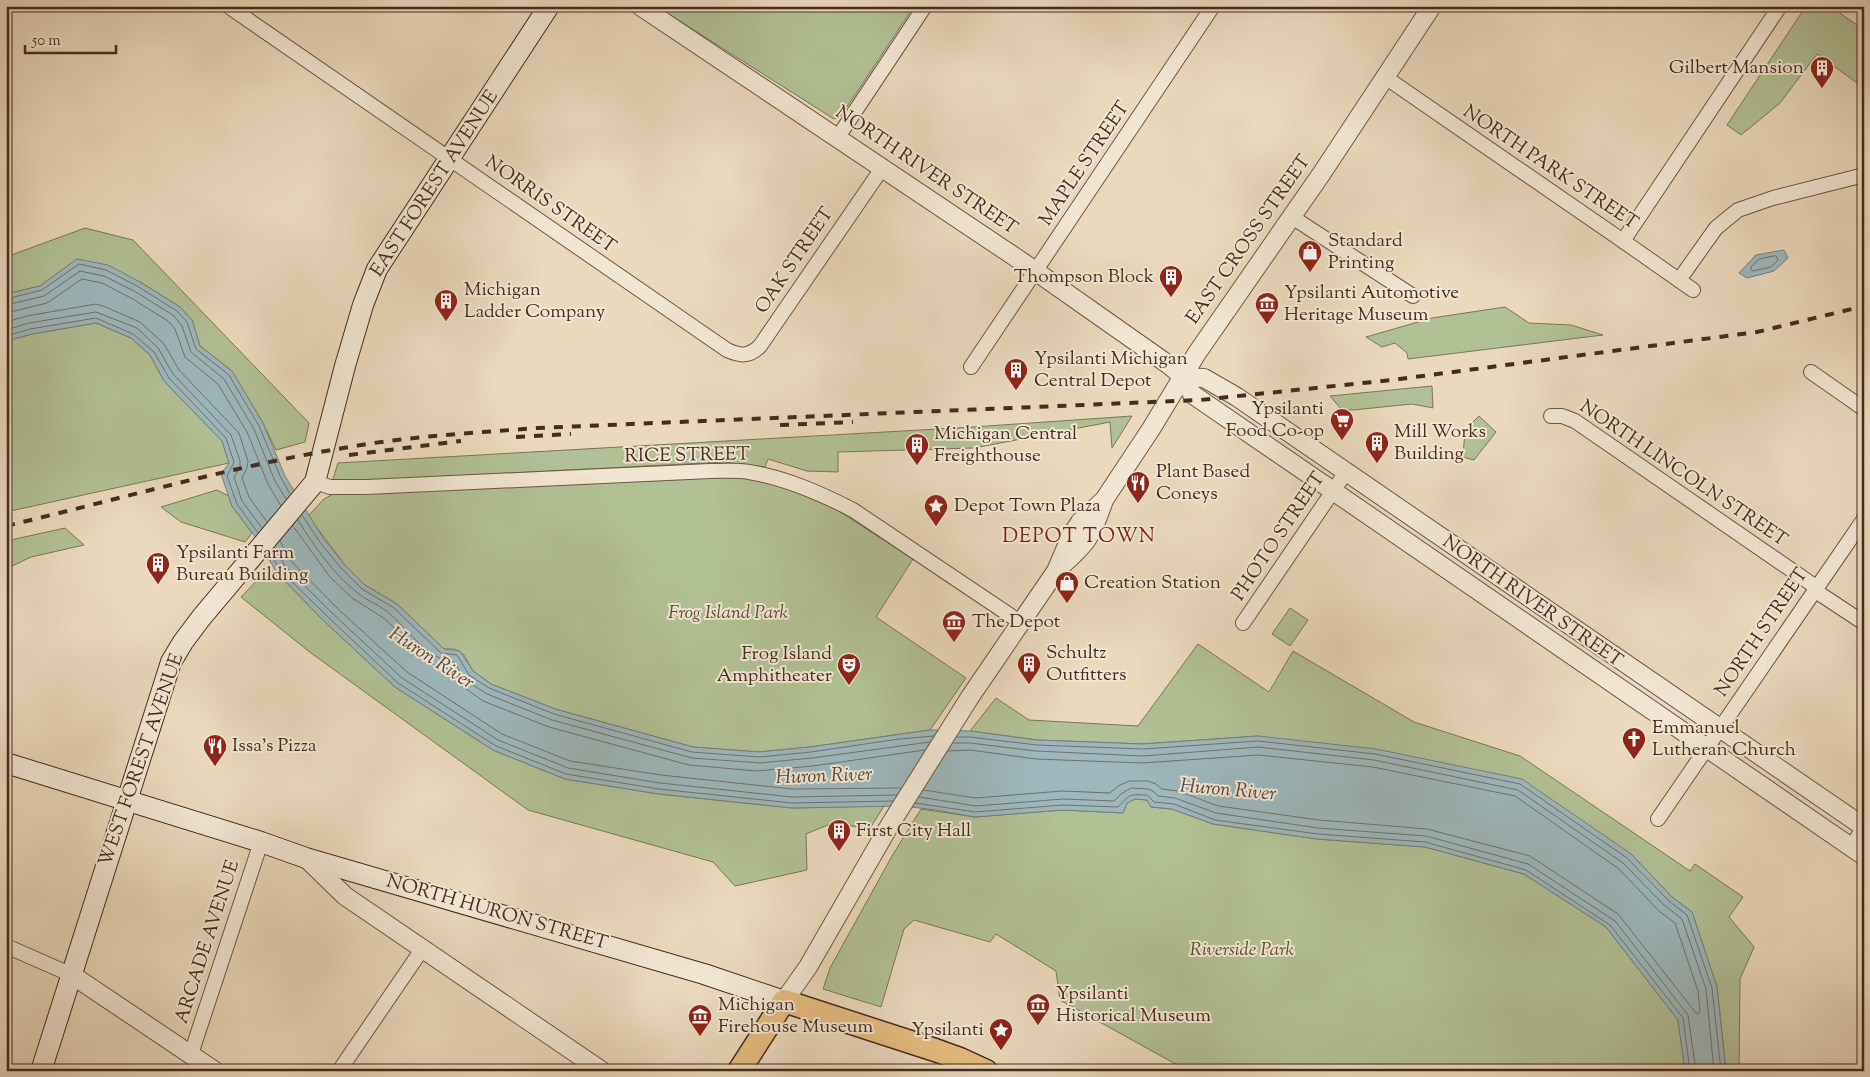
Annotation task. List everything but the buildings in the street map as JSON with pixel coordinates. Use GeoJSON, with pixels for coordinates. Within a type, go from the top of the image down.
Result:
{"type":"FeatureCollection","features":[{"type":"Feature","properties":{"kind":"main road","name":"EAST FOREST AVENUE"},"geometry":{"type":"LineString","coordinates":[[313,485],[332,412],[370,286],[377,269],[549,6]]}},
{"type":"Feature","properties":{"kind":"main road","name":"WEST FOREST AVENUE"},"geometry":{"type":"LineString","coordinates":[[41,1071],[172,662],[198,621],[313,485]]}},
{"type":"Feature","properties":{"kind":"main road","name":"NORTH HURON STREET"},"geometry":{"type":"LineString","coordinates":[[6,763],[261,842],[306,858],[704,974],[935,1050],[986,1071]]}},
{"type":"Feature","properties":{"kind":"main road"},"geometry":{"type":"LineString","coordinates":[[738,1071],[784,1001]]}},
{"type":"Feature","properties":{"kind":"street","name":"NORRIS STREET"},"geometry":{"type":"LineString","coordinates":[[228,6],[727,350]]}},
{"type":"Feature","properties":{"kind":"street","name":"NORTH RIVER STREET"},"geometry":{"type":"LineString","coordinates":[[640,6],[1035,270],[1169,365],[1183,377],[1192,394],[1857,851]]}},
{"type":"Feature","properties":{"kind":"street"},"geometry":{"type":"LineString","coordinates":[[838,137],[925,6]]}},
{"type":"Feature","properties":{"kind":"street","name":"MAPLE STREET"},"geometry":{"type":"LineString","coordinates":[[971,368],[1213,6]]}},
{"type":"Feature","properties":{"kind":"street","name":"EAST CROSS STREET"},"geometry":{"type":"LineString","coordinates":[[784,1001],[816,952],[891,823],[970,697],[1056,571],[1089,539],[1094,531],[1104,500],[1197,353],[1292,217],[1432,6]]}},
{"type":"Feature","properties":{"kind":"street"},"geometry":{"type":"LineString","coordinates":[[1624,240],[1780,6]]}},
{"type":"Feature","properties":{"kind":"street","name":"NORTH PARK STREET"},"geometry":{"type":"LineString","coordinates":[[1385,77],[1624,240],[1693,290]]}},
{"type":"Feature","properties":{"kind":"street","name":"OAK STREET"},"geometry":{"type":"LineString","coordinates":[[727,350],[737,355],[746,355],[754,352],[760,346],[883,167]]}},
{"type":"Feature","properties":{"kind":"street"},"geometry":{"type":"LineString","coordinates":[[1679,280],[1716,228],[1738,210],[1773,198],[1864,175]]}},
{"type":"Feature","properties":{"kind":"street"},"geometry":{"type":"LineString","coordinates":[[1292,217],[1413,296]]}},
{"type":"Feature","properties":{"kind":"street"},"geometry":{"type":"LineString","coordinates":[[1811,372],[1864,408]]}},
{"type":"Feature","properties":{"kind":"street","name":"NORTH RIVER STREET"},"geometry":{"type":"LineString","coordinates":[[1183,377],[1204,378],[1220,387],[1719,730],[1864,827]]}},
{"type":"Feature","properties":{"kind":"street","name":"NORTH LINCOLN STREET"},"geometry":{"type":"LineString","coordinates":[[1551,416],[1562,416],[1575,421],[1864,623]]}},
{"type":"Feature","properties":{"kind":"street","name":"RICE STREET"},"geometry":{"type":"LineString","coordinates":[[313,485],[367,487],[702,471],[748,471],[789,481],[828,497],[853,510],[1020,622]]}},
{"type":"Feature","properties":{"kind":"street","name":"PHOTO STREET"},"geometry":{"type":"LineString","coordinates":[[1243,623],[1346,472]]}},
{"type":"Feature","properties":{"kind":"street","name":"NORTH STREET"},"geometry":{"type":"LineString","coordinates":[[1658,819],[1864,518]]}},
{"type":"Feature","properties":{"kind":"street"},"geometry":{"type":"LineString","coordinates":[[1857,851],[1864,827]]}},
{"type":"Feature","properties":{"kind":"street","name":"ARCADE AVENUE"},"geometry":{"type":"LineString","coordinates":[[191,1054],[261,842]]}},
{"type":"Feature","properties":{"kind":"street"},"geometry":{"type":"LineString","coordinates":[[306,858],[345,896],[602,1071]]}},
{"type":"Feature","properties":{"kind":"street"},"geometry":{"type":"LineString","coordinates":[[6,946],[72,975],[215,1071]]}},
{"type":"Feature","properties":{"kind":"street"},"geometry":{"type":"LineString","coordinates":[[339,1071],[422,948]]}},
{"type":"Feature","properties":{"kind":"green space"},"geometry":{"type":"Polygon","coordinates":[[[656,6],[914,6],[841,116],[834,119],[656,6]]]}},
{"type":"Feature","properties":{"kind":"green space"},"geometry":{"type":"Polygon","coordinates":[[[1806,6],[1830,6],[1864,30],[1864,88],[1817,54],[1780,103],[1741,135],[1727,125],[1806,6]]]}},
{"type":"Feature","properties":{"kind":"green space"},"geometry":{"type":"Polygon","coordinates":[[[85,228],[133,240],[309,423],[305,442],[276,450],[263,423],[232,371],[200,346],[192,320],[180,307],[140,282],[77,259],[40,286],[6,294],[6,257],[85,228]]]}},
{"type":"Feature","properties":{"kind":"green space"},"geometry":{"type":"Polygon","coordinates":[[[1505,307],[1529,323],[1571,325],[1603,335],[1408,359],[1407,353],[1395,343],[1382,347],[1366,337],[1432,318],[1505,307]]]}},
{"type":"Feature","properties":{"kind":"green space"},"geometry":{"type":"Polygon","coordinates":[[[96,323],[131,338],[150,355],[164,381],[222,441],[229,463],[6,512],[6,341],[32,334],[96,323]]]}},
{"type":"Feature","properties":{"kind":"green space"},"geometry":{"type":"Polygon","coordinates":[[[1432,386],[1433,408],[1412,404],[1353,410],[1341,409],[1330,396],[1432,386]]]}},
{"type":"Feature","properties":{"kind":"green space"},"geometry":{"type":"Polygon","coordinates":[[[1132,416],[1112,448],[1110,422],[974,448],[838,452],[838,472],[807,471],[768,459],[765,467],[724,462],[335,482],[333,479],[338,463],[973,427],[1132,416]]]}},
{"type":"Feature","properties":{"kind":"green space"},"geometry":{"type":"Polygon","coordinates":[[[1479,416],[1496,432],[1474,460],[1463,457],[1465,430],[1479,416]]]}},
{"type":"Feature","properties":{"kind":"green space","name":"Frog Island Park"},"geometry":{"type":"Polygon","coordinates":[[[737,477],[773,482],[813,498],[837,510],[913,559],[876,617],[966,678],[930,730],[810,747],[759,752],[693,747],[555,709],[491,684],[473,671],[464,655],[455,649],[444,649],[397,604],[365,585],[345,565],[308,516],[324,499],[333,494],[737,477]]]}},
{"type":"Feature","properties":{"kind":"green space"},"geometry":{"type":"Polygon","coordinates":[[[217,490],[229,496],[232,506],[252,533],[245,542],[181,522],[161,507],[217,490]]]}},
{"type":"Feature","properties":{"kind":"green space"},"geometry":{"type":"Polygon","coordinates":[[[65,528],[84,545],[31,557],[6,569],[6,541],[65,528]]]}},
{"type":"Feature","properties":{"kind":"green space"},"geometry":{"type":"Polygon","coordinates":[[[265,572],[276,572],[324,621],[395,687],[493,750],[565,779],[659,794],[792,808],[884,806],[869,830],[835,822],[806,834],[807,870],[735,886],[713,862],[528,810],[311,653],[241,597],[265,572]]]}},
{"type":"Feature","properties":{"kind":"green space"},"geometry":{"type":"Polygon","coordinates":[[[1290,608],[1308,620],[1290,646],[1272,634],[1290,608]]]}},
{"type":"Feature","properties":{"kind":"green space"},"geometry":{"type":"Polygon","coordinates":[[[1198,644],[1269,692],[1293,651],[1414,722],[1520,756],[1690,871],[1695,864],[1743,897],[1729,917],[1754,947],[1740,979],[1739,1071],[1726,1071],[1717,987],[1692,912],[1672,897],[1631,854],[1258,736],[1143,744],[1037,740],[970,731],[996,698],[1029,720],[1138,726],[1198,644]]]}},
{"type":"Feature","properties":{"kind":"green space","name":"Riverside Park"},"geometry":{"type":"Polygon","coordinates":[[[1135,799],[1147,800],[1151,807],[1172,809],[1213,824],[1317,839],[1425,847],[1524,874],[1606,927],[1678,1020],[1685,1071],[1188,1071],[1060,1000],[1056,971],[996,934],[990,942],[914,920],[904,929],[881,1007],[823,989],[830,968],[892,856],[921,809],[975,817],[1063,810],[1123,813],[1127,803],[1135,799]]]}},
{"type":"Feature","properties":{"kind":"water"},"geometry":{"type":"Polygon","coordinates":[[[1784,250],[1788,258],[1774,271],[1747,278],[1739,273],[1756,255],[1784,250]]]}},
{"type":"Feature","properties":{"kind":"water","name":"Huron River"},"geometry":{"type":"Polygon","coordinates":[[[77,259],[108,265],[180,307],[192,320],[200,346],[232,371],[263,423],[285,476],[323,538],[345,565],[365,585],[397,604],[444,649],[460,651],[473,671],[491,684],[555,709],[693,747],[759,752],[810,747],[930,730],[970,731],[1037,740],[1143,744],[1258,736],[1376,749],[1522,779],[1631,854],[1672,897],[1692,912],[1717,987],[1726,1071],[1685,1071],[1678,1020],[1606,927],[1524,874],[1425,847],[1317,839],[1213,824],[1172,809],[1151,807],[1147,800],[1135,799],[1127,803],[1123,813],[1063,810],[975,817],[903,806],[792,808],[659,794],[565,779],[493,750],[395,687],[324,621],[276,572],[260,543],[232,506],[221,474],[229,463],[222,441],[164,381],[150,355],[131,338],[96,323],[32,334],[6,341],[6,294],[40,286],[77,259]]]}},
{"type":"Feature","properties":{"kind":"railway"},"geometry":{"type":"LineString","coordinates":[[6,526],[262,464],[396,440],[537,428],[1200,400],[1392,380],[1757,332],[1864,306]]}},
{"type":"Feature","properties":{"kind":"railway"},"geometry":{"type":"LineString","coordinates":[[780,425],[853,422]]}},
{"type":"Feature","properties":{"kind":"railway"},"geometry":{"type":"LineString","coordinates":[[516,437],[571,434]]}},
{"type":"Feature","properties":{"kind":"railway"},"geometry":{"type":"LineString","coordinates":[[349,455],[461,441]]}},
{"type":"Feature","properties":{"kind":"place","name":"Gilbert Mansion"},"geometry":{"type":"Point","coordinates":[1822,89]}},
{"type":"Feature","properties":{"kind":"place","name":"Standard Printing"},"geometry":{"type":"Point","coordinates":[1310,273]}},
{"type":"Feature","properties":{"kind":"place","name":"Thompson Block"},"geometry":{"type":"Point","coordinates":[1171,298]}},
{"type":"Feature","properties":{"kind":"place","name":"Michigan Ladder Company"},"geometry":{"type":"Point","coordinates":[446,322]}},
{"type":"Feature","properties":{"kind":"place","name":"Ypsilanti Automotive Heritage Museum"},"geometry":{"type":"Point","coordinates":[1267,325]}},
{"type":"Feature","properties":{"kind":"place","name":"Ypsilanti Michigan Central Depot"},"geometry":{"type":"Point","coordinates":[1016,391]}},
{"type":"Feature","properties":{"kind":"place","name":"Ypsilanti Food Co-op"},"geometry":{"type":"Point","coordinates":[1342,441]}},
{"type":"Feature","properties":{"kind":"place","name":"Mill Works Building"},"geometry":{"type":"Point","coordinates":[1377,464]}},
{"type":"Feature","properties":{"kind":"place","name":"Michigan Central Freighthouse"},"geometry":{"type":"Point","coordinates":[917,466]}},
{"type":"Feature","properties":{"kind":"place","name":"Plant Based Coneys"},"geometry":{"type":"Point","coordinates":[1138,504]}},
{"type":"Feature","properties":{"kind":"place","name":"Depot Town Plaza"},"geometry":{"type":"Point","coordinates":[936,527]}},
{"type":"Feature","properties":{"kind":"place","name":"Ypsilanti Farm Bureau Building"},"geometry":{"type":"Point","coordinates":[158,585]}},
{"type":"Feature","properties":{"kind":"place","name":"Creation Station"},"geometry":{"type":"Point","coordinates":[1067,604]}},
{"type":"Feature","properties":{"kind":"place","name":"The Depot"},"geometry":{"type":"Point","coordinates":[954,643]}},
{"type":"Feature","properties":{"kind":"place","name":"Schultz Outfitters"},"geometry":{"type":"Point","coordinates":[1029,685]}},
{"type":"Feature","properties":{"kind":"place","name":"Frog Island Amphitheater"},"geometry":{"type":"Point","coordinates":[849,686]}},
{"type":"Feature","properties":{"kind":"place","name":"Emmanuel Lutheran Church"},"geometry":{"type":"Point","coordinates":[1634,760]}},
{"type":"Feature","properties":{"kind":"place","name":"Issa's Pizza"},"geometry":{"type":"Point","coordinates":[215,767]}},
{"type":"Feature","properties":{"kind":"place","name":"First City Hall"},"geometry":{"type":"Point","coordinates":[839,852]}},
{"type":"Feature","properties":{"kind":"place","name":"Ypsilanti Historical Museum"},"geometry":{"type":"Point","coordinates":[1038,1026]}},
{"type":"Feature","properties":{"kind":"place","name":"Michigan Firehouse Museum"},"geometry":{"type":"Point","coordinates":[700,1037]}},
{"type":"Feature","properties":{"kind":"place","name":"Ypsilanti"},"geometry":{"type":"Point","coordinates":[1001,1051]}},
{"type":"Feature","properties":{"kind":"district","name":"DEPOT TOWN"},"geometry":{"type":"Point","coordinates":[1079,537]}}]}
